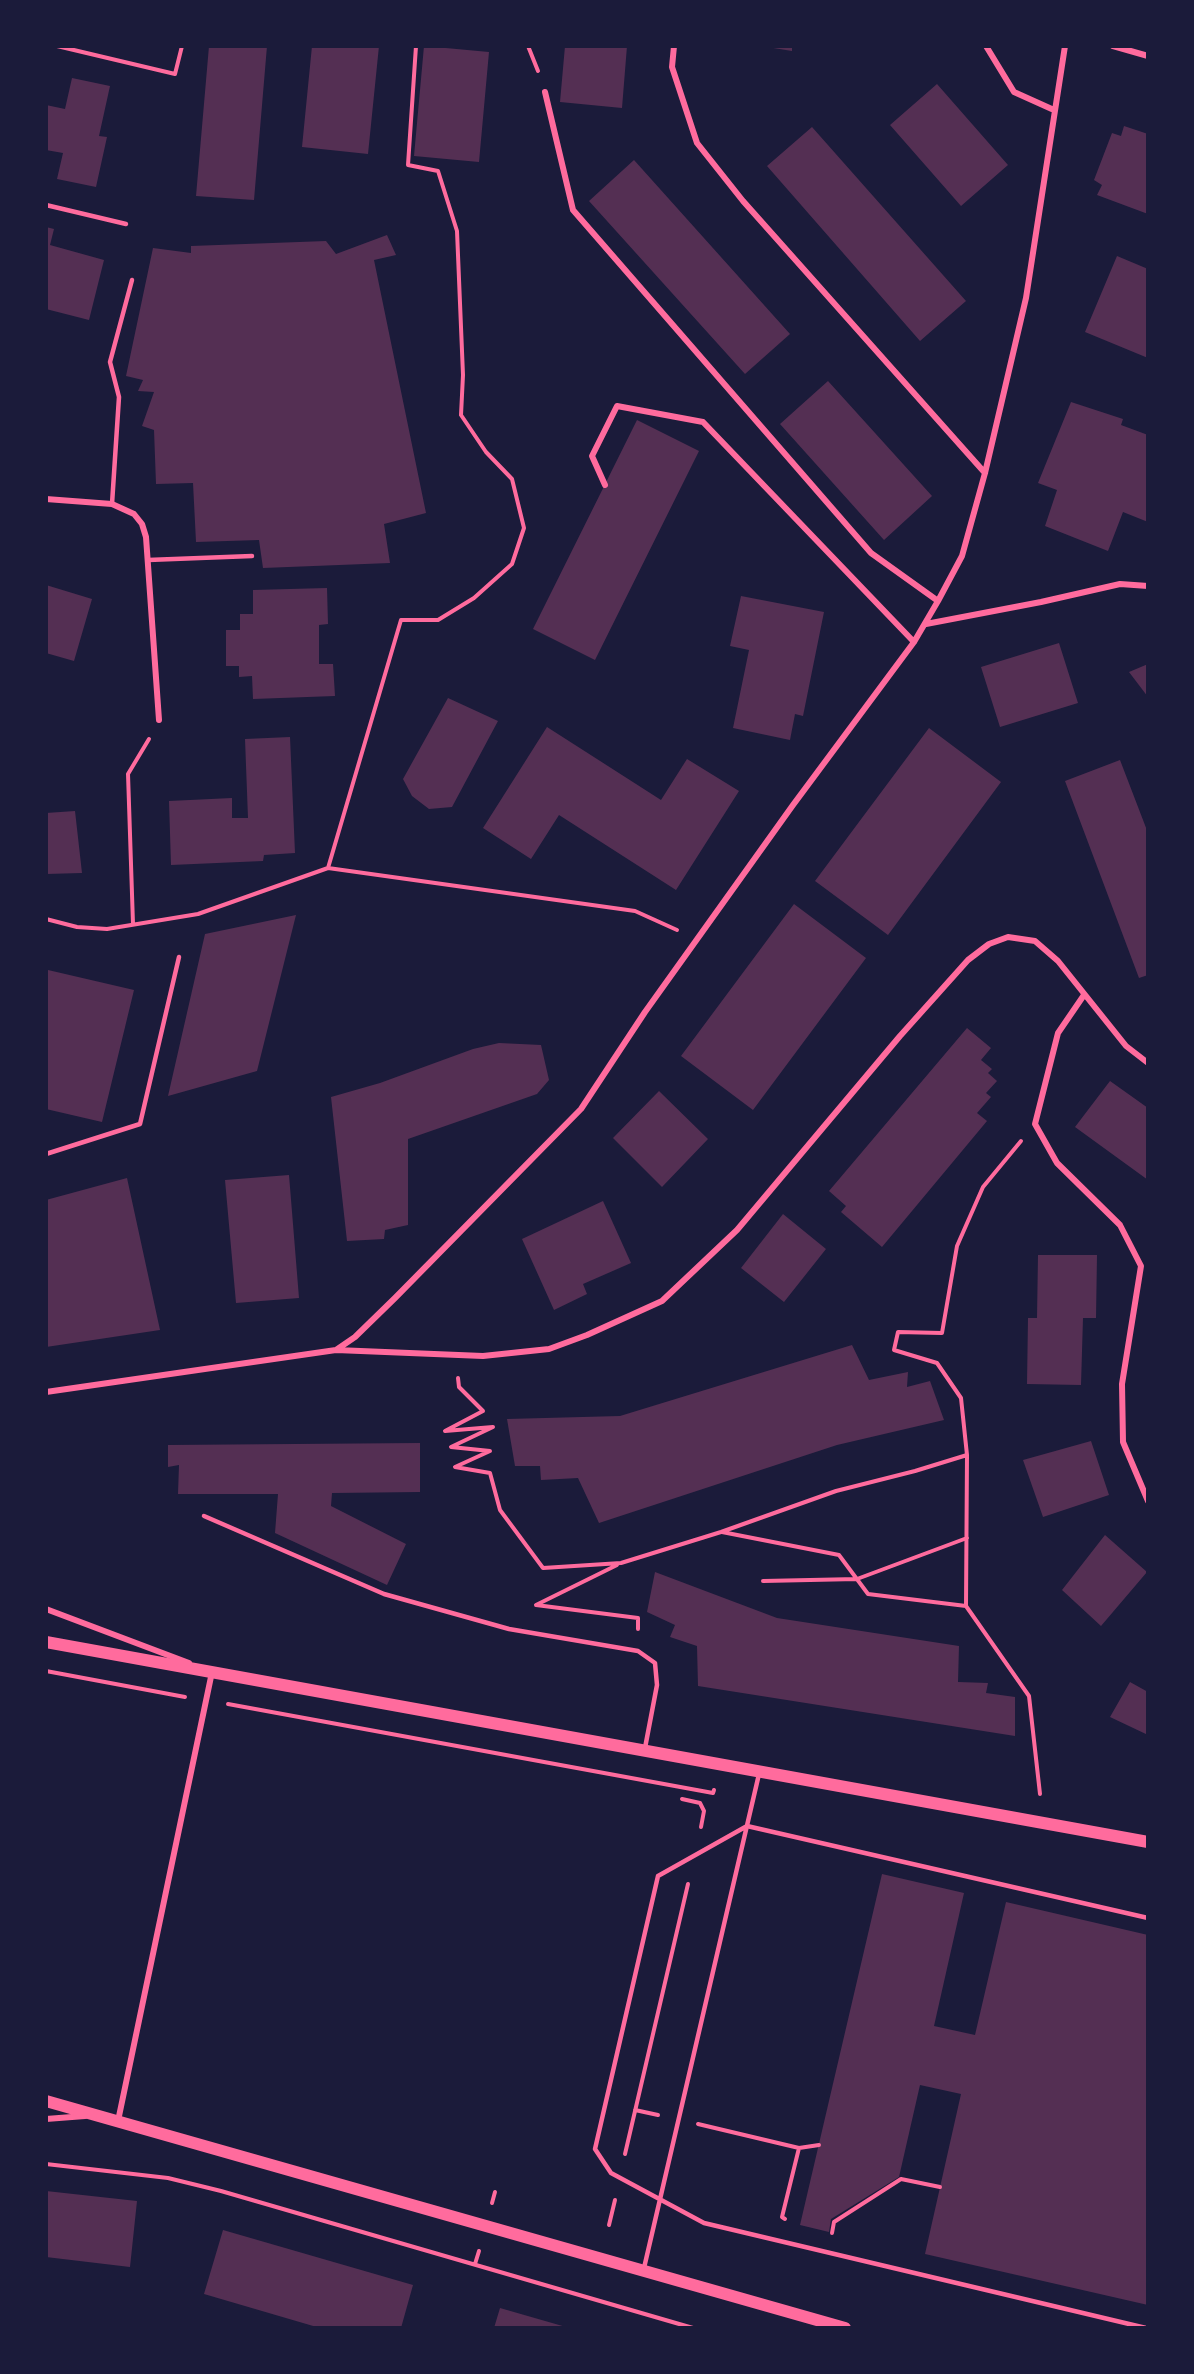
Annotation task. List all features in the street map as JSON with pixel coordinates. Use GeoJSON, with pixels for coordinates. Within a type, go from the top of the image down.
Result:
{"type":"FeatureCollection","features":[{"type":"Feature","properties":{"kind":"main road"},"geometry":{"type":"LineString","coordinates":[[46,1642],[1148,1842]]}},
{"type":"Feature","properties":{"kind":"main road"},"geometry":{"type":"LineString","coordinates":[[46,2101],[845,2328]]}},
{"type":"Feature","properties":{"kind":"street"},"geometry":{"type":"LineString","coordinates":[[674,46],[672,67],[697,143],[743,201],[985,473]]}},
{"type":"Feature","properties":{"kind":"street"},"geometry":{"type":"LineString","coordinates":[[986,46],[1014,92],[1054,110]]}},
{"type":"Feature","properties":{"kind":"street"},"geometry":{"type":"LineString","coordinates":[[336,1350],[355,1337],[387,1306],[581,1109],[645,1012],[926,624],[962,556],[985,473],[1026,298],[1065,46]]}},
{"type":"Feature","properties":{"kind":"street"},"geometry":{"type":"LineString","coordinates":[[1113,46],[1148,56]]}},
{"type":"Feature","properties":{"kind":"street"},"geometry":{"type":"LineString","coordinates":[[545,92],[573,210],[871,553],[938,601]]}},
{"type":"Feature","properties":{"kind":"street"},"geometry":{"type":"LineString","coordinates":[[605,484],[592,456],[617,406],[703,422],[914,642]]}},
{"type":"Feature","properties":{"kind":"street"},"geometry":{"type":"LineString","coordinates":[[46,500],[112,504],[134,514],[142,524],[146,537],[148,560],[159,720]]}},
{"type":"Feature","properties":{"kind":"street"},"geometry":{"type":"LineString","coordinates":[[926,624],[1120,584],[1148,586]]}},
{"type":"Feature","properties":{"kind":"street"},"geometry":{"type":"LineString","coordinates":[[46,1392],[336,1350],[483,1356],[549,1349],[587,1335],[662,1301],[737,1230],[907,1028],[968,960],[989,944],[1008,937],[1035,942],[1058,961],[1126,1046],[1148,1063]]}},
{"type":"Feature","properties":{"kind":"street"},"geometry":{"type":"LineString","coordinates":[[1084,995],[1059,1033],[1035,1124],[1057,1163],[1120,1225],[1140,1266],[1122,1384],[1123,1442],[1148,1501]]}},
{"type":"Feature","properties":{"kind":"street"},"geometry":{"type":"LineString","coordinates":[[46,1609],[212,1672],[118,2121]]}},
{"type":"Feature","properties":{"kind":"street"},"geometry":{"type":"LineString","coordinates":[[46,2119],[97,2115]]}},
{"type":"Feature","properties":{"kind":"lane"},"geometry":{"type":"LineString","coordinates":[[46,205],[126,224]]}},
{"type":"Feature","properties":{"kind":"lane"},"geometry":{"type":"LineString","coordinates":[[112,504],[119,397],[110,362],[132,280]]}},
{"type":"Feature","properties":{"kind":"lane"},"geometry":{"type":"LineString","coordinates":[[148,560],[252,556]]}},
{"type":"Feature","properties":{"kind":"lane"},"geometry":{"type":"LineString","coordinates":[[46,1154],[140,1124],[179,957]]}},
{"type":"Feature","properties":{"kind":"lane"},"geometry":{"type":"LineString","coordinates":[[204,1516],[384,1594],[509,1629],[638,1651],[655,1663],[657,1684],[645,1750]]}},
{"type":"Feature","properties":{"kind":"lane"},"geometry":{"type":"LineString","coordinates":[[644,2270],[759,1771]]}},
{"type":"Feature","properties":{"kind":"lane"},"geometry":{"type":"LineString","coordinates":[[1146,2328],[704,2223],[611,2173],[595,2149],[658,1876],[747,1826],[1148,1918]]}},
{"type":"Feature","properties":{"kind":"path"},"geometry":{"type":"LineString","coordinates":[[57,46],[175,74],[182,46]]}},
{"type":"Feature","properties":{"kind":"path"},"geometry":{"type":"LineString","coordinates":[[328,868],[401,620],[438,620],[474,598],[512,564],[524,528],[512,479],[486,452],[461,415],[463,375],[457,231],[438,171],[408,165],[416,46]]}},
{"type":"Feature","properties":{"kind":"path"},"geometry":{"type":"LineString","coordinates":[[133,924],[129,774],[159,720]]}},
{"type":"Feature","properties":{"kind":"path"},"geometry":{"type":"LineString","coordinates":[[46,920],[77,927],[107,928],[198,914],[328,868],[635,911],[697,939]]}},
{"type":"Feature","properties":{"kind":"path"},"geometry":{"type":"LineString","coordinates":[[1035,1124],[983,1187],[957,1246],[942,1333],[898,1332],[894,1350],[937,1363],[961,1398],[967,1455],[966,1606],[1029,1696],[1040,1794]]}},
{"type":"Feature","properties":{"kind":"path"},"geometry":{"type":"LineString","coordinates":[[459,1387],[483,1411],[445,1431],[493,1427],[451,1448],[490,1452],[455,1467],[490,1473],[500,1510],[543,1568],[621,1563]]}},
{"type":"Feature","properties":{"kind":"path"},"geometry":{"type":"LineString","coordinates":[[638,1651],[638,1618],[536,1605],[621,1563],[721,1532],[836,1491],[915,1472],[967,1455]]}},
{"type":"Feature","properties":{"kind":"path"},"geometry":{"type":"LineString","coordinates":[[721,1532],[839,1555],[868,1594],[966,1606]]}},
{"type":"Feature","properties":{"kind":"path"},"geometry":{"type":"LineString","coordinates":[[763,1581],[857,1579],[967,1538]]}},
{"type":"Feature","properties":{"kind":"path"},"geometry":{"type":"LineString","coordinates":[[609,2225],[704,1811],[700,1803],[682,1799]]}},
{"type":"Feature","properties":{"kind":"path"},"geometry":{"type":"LineString","coordinates":[[635,2110],[799,2148],[819,2145]]}},
{"type":"Feature","properties":{"kind":"path"},"geometry":{"type":"LineString","coordinates":[[791,2223],[782,2217],[799,2148]]}},
{"type":"Feature","properties":{"kind":"path"},"geometry":{"type":"LineString","coordinates":[[46,2164],[168,2178],[221,2191],[693,2328]]}},
{"type":"Feature","properties":{"kind":"path"},"geometry":{"type":"LineString","coordinates":[[831,2236],[834,2222],[901,2179],[940,2187]]}},
{"type":"Feature","properties":{"kind":"building"},"geometry":{"type":"Polygon","coordinates":[[[209,46],[267,46],[254,200],[196,196],[209,46]]]}},
{"type":"Feature","properties":{"kind":"building"},"geometry":{"type":"Polygon","coordinates":[[[312,46],[379,46],[368,154],[302,147],[312,46]]]}},
{"type":"Feature","properties":{"kind":"building"},"geometry":{"type":"Polygon","coordinates":[[[424,46],[489,52],[479,162],[414,156],[424,46]]]}},
{"type":"Feature","properties":{"kind":"building"},"geometry":{"type":"Polygon","coordinates":[[[565,46],[627,46],[622,108],[560,102],[565,46]]]}},
{"type":"Feature","properties":{"kind":"building"},"geometry":{"type":"Polygon","coordinates":[[[761,46],[792,46],[792,51],[761,46]]]}},
{"type":"Feature","properties":{"kind":"building"},"geometry":{"type":"Polygon","coordinates":[[[72,78],[110,86],[99,136],[107,137],[96,187],[57,179],[63,153],[46,150],[46,105],[65,109],[72,78]]]}},
{"type":"Feature","properties":{"kind":"building"},"geometry":{"type":"Polygon","coordinates":[[[937,84],[1008,165],[961,206],[890,125],[937,84]]]}},
{"type":"Feature","properties":{"kind":"building"},"geometry":{"type":"Polygon","coordinates":[[[1124,126],[1148,134],[1148,214],[1097,195],[1102,185],[1094,180],[1112,133],[1121,136],[1124,126]]]}},
{"type":"Feature","properties":{"kind":"building"},"geometry":{"type":"Polygon","coordinates":[[[812,127],[966,301],[920,341],[767,166],[812,127]]]}},
{"type":"Feature","properties":{"kind":"building"},"geometry":{"type":"Polygon","coordinates":[[[634,160],[790,334],[745,374],[589,201],[634,160]]]}},
{"type":"Feature","properties":{"kind":"building"},"geometry":{"type":"Polygon","coordinates":[[[46,227],[54,229],[50,245],[104,260],[89,320],[46,309],[46,227]]]}},
{"type":"Feature","properties":{"kind":"building"},"geometry":{"type":"Polygon","coordinates":[[[387,235],[396,255],[374,260],[426,513],[384,524],[390,563],[263,568],[259,540],[196,542],[193,483],[156,484],[154,430],[142,426],[154,392],[138,391],[143,380],[126,376],[153,248],[191,253],[191,246],[326,241],[336,254],[387,235]]]}},
{"type":"Feature","properties":{"kind":"building"},"geometry":{"type":"Polygon","coordinates":[[[1117,256],[1148,269],[1148,358],[1085,332],[1117,256]]]}},
{"type":"Feature","properties":{"kind":"building"},"geometry":{"type":"Polygon","coordinates":[[[828,381],[932,496],[884,540],[780,424],[828,381]]]}},
{"type":"Feature","properties":{"kind":"building"},"geometry":{"type":"Polygon","coordinates":[[[1071,402],[1123,419],[1121,425],[1148,435],[1148,522],[1123,512],[1108,551],[1045,526],[1057,490],[1038,483],[1071,402]]]}},
{"type":"Feature","properties":{"kind":"building"},"geometry":{"type":"Polygon","coordinates":[[[637,420],[699,451],[595,660],[533,629],[637,420]]]}},
{"type":"Feature","properties":{"kind":"building"},"geometry":{"type":"Polygon","coordinates":[[[46,585],[92,599],[74,661],[46,653],[46,585]]]}},
{"type":"Feature","properties":{"kind":"building"},"geometry":{"type":"Polygon","coordinates":[[[327,588],[328,624],[319,625],[319,664],[333,664],[335,696],[253,699],[252,676],[239,677],[239,666],[226,666],[226,630],[240,630],[240,614],[253,614],[253,590],[327,588]]]}},
{"type":"Feature","properties":{"kind":"building"},"geometry":{"type":"Polygon","coordinates":[[[741,596],[824,612],[803,716],[795,714],[790,740],[733,728],[749,650],[730,646],[741,596]]]}},
{"type":"Feature","properties":{"kind":"building"},"geometry":{"type":"Polygon","coordinates":[[[1059,643],[1078,703],[1000,727],[981,667],[1059,643]]]}},
{"type":"Feature","properties":{"kind":"building"},"geometry":{"type":"Polygon","coordinates":[[[1148,664],[1148,697],[1129,672],[1148,664]]]}},
{"type":"Feature","properties":{"kind":"building"},"geometry":{"type":"Polygon","coordinates":[[[448,698],[498,721],[452,807],[429,809],[412,796],[403,779],[448,698]]]}},
{"type":"Feature","properties":{"kind":"building"},"geometry":{"type":"Polygon","coordinates":[[[547,727],[661,800],[687,759],[739,791],[676,890],[559,815],[531,859],[483,828],[547,727]]]}},
{"type":"Feature","properties":{"kind":"building"},"geometry":{"type":"Polygon","coordinates":[[[929,728],[1001,782],[888,935],[815,881],[929,728]]]}},
{"type":"Feature","properties":{"kind":"building"},"geometry":{"type":"Polygon","coordinates":[[[290,737],[295,853],[264,855],[263,861],[171,865],[169,801],[232,798],[232,818],[248,818],[245,739],[290,737]]]}},
{"type":"Feature","properties":{"kind":"building"},"geometry":{"type":"Polygon","coordinates":[[[1120,760],[1148,833],[1148,975],[1139,978],[1065,781],[1120,760]]]}},
{"type":"Feature","properties":{"kind":"building"},"geometry":{"type":"Polygon","coordinates":[[[75,811],[82,873],[46,874],[46,813],[75,811]]]}},
{"type":"Feature","properties":{"kind":"building"},"geometry":{"type":"Polygon","coordinates":[[[794,904],[866,958],[753,1110],[681,1056],[794,904]]]}},
{"type":"Feature","properties":{"kind":"building"},"geometry":{"type":"Polygon","coordinates":[[[296,915],[257,1071],[168,1096],[205,934],[296,915]]]}},
{"type":"Feature","properties":{"kind":"building"},"geometry":{"type":"Polygon","coordinates":[[[48,970],[134,990],[102,1122],[46,1109],[48,970]]]}},
{"type":"Feature","properties":{"kind":"building"},"geometry":{"type":"Polygon","coordinates":[[[967,1028],[991,1048],[981,1060],[992,1069],[988,1073],[997,1081],[986,1093],[991,1097],[977,1113],[987,1121],[882,1247],[841,1212],[846,1206],[829,1191],[967,1028]]]}},
{"type":"Feature","properties":{"kind":"building"},"geometry":{"type":"Polygon","coordinates":[[[499,1043],[541,1045],[549,1080],[537,1094],[408,1139],[408,1225],[385,1230],[384,1239],[347,1241],[331,1097],[380,1083],[473,1049],[499,1043]]]}},
{"type":"Feature","properties":{"kind":"building"},"geometry":{"type":"Polygon","coordinates":[[[1110,1081],[1148,1108],[1148,1180],[1075,1127],[1110,1081]]]}},
{"type":"Feature","properties":{"kind":"building"},"geometry":{"type":"Polygon","coordinates":[[[659,1091],[708,1139],[662,1187],[613,1138],[659,1091]]]}},
{"type":"Feature","properties":{"kind":"building"},"geometry":{"type":"Polygon","coordinates":[[[289,1175],[299,1298],[236,1303],[225,1180],[289,1175]]]}},
{"type":"Feature","properties":{"kind":"building"},"geometry":{"type":"Polygon","coordinates":[[[127,1178],[160,1330],[46,1347],[46,1200],[127,1178]]]}},
{"type":"Feature","properties":{"kind":"building"},"geometry":{"type":"Polygon","coordinates":[[[603,1201],[631,1263],[583,1284],[587,1294],[554,1310],[522,1239],[603,1201]]]}},
{"type":"Feature","properties":{"kind":"building"},"geometry":{"type":"Polygon","coordinates":[[[783,1214],[826,1249],[784,1302],[741,1268],[783,1214]]]}},
{"type":"Feature","properties":{"kind":"building"},"geometry":{"type":"Polygon","coordinates":[[[1038,1255],[1097,1255],[1096,1318],[1083,1318],[1081,1385],[1027,1384],[1028,1318],[1037,1318],[1038,1255]]]}},
{"type":"Feature","properties":{"kind":"building"},"geometry":{"type":"Polygon","coordinates":[[[852,1345],[869,1380],[908,1372],[907,1387],[930,1381],[944,1420],[837,1445],[599,1523],[578,1478],[541,1480],[540,1466],[515,1466],[507,1419],[620,1416],[852,1345]]]}},
{"type":"Feature","properties":{"kind":"building"},"geometry":{"type":"Polygon","coordinates":[[[1091,1441],[1109,1495],[1043,1517],[1023,1460],[1091,1441]]]}},
{"type":"Feature","properties":{"kind":"building"},"geometry":{"type":"Polygon","coordinates":[[[420,1443],[420,1492],[332,1493],[331,1506],[406,1544],[387,1585],[275,1533],[278,1494],[178,1494],[179,1465],[168,1467],[168,1445],[420,1443]]]}},
{"type":"Feature","properties":{"kind":"building"},"geometry":{"type":"Polygon","coordinates":[[[1105,1535],[1147,1572],[1101,1626],[1062,1590],[1105,1535]]]}},
{"type":"Feature","properties":{"kind":"building"},"geometry":{"type":"Polygon","coordinates":[[[655,1572],[777,1618],[959,1646],[958,1682],[988,1683],[986,1693],[1015,1697],[1015,1736],[698,1686],[697,1646],[670,1637],[675,1625],[647,1612],[655,1572]]]}},
{"type":"Feature","properties":{"kind":"building"},"geometry":{"type":"Polygon","coordinates":[[[1130,1682],[1148,1692],[1148,1735],[1110,1717],[1130,1682]]]}},
{"type":"Feature","properties":{"kind":"building"},"geometry":{"type":"Polygon","coordinates":[[[882,1874],[964,1893],[934,2026],[975,2035],[1006,1902],[1148,1935],[1148,2305],[925,2254],[961,2094],[920,2085],[899,2177],[831,2219],[829,2232],[800,2225],[882,1874]]]}},
{"type":"Feature","properties":{"kind":"building"},"geometry":{"type":"Polygon","coordinates":[[[46,2191],[137,2201],[130,2267],[46,2257],[46,2191]]]}},
{"type":"Feature","properties":{"kind":"building"},"geometry":{"type":"Polygon","coordinates":[[[223,2230],[413,2285],[401,2328],[320,2328],[204,2294],[223,2230]]]}},
{"type":"Feature","properties":{"kind":"building"},"geometry":{"type":"Polygon","coordinates":[[[500,2308],[566,2327],[566,2328],[494,2328],[500,2308]]]}}]}
